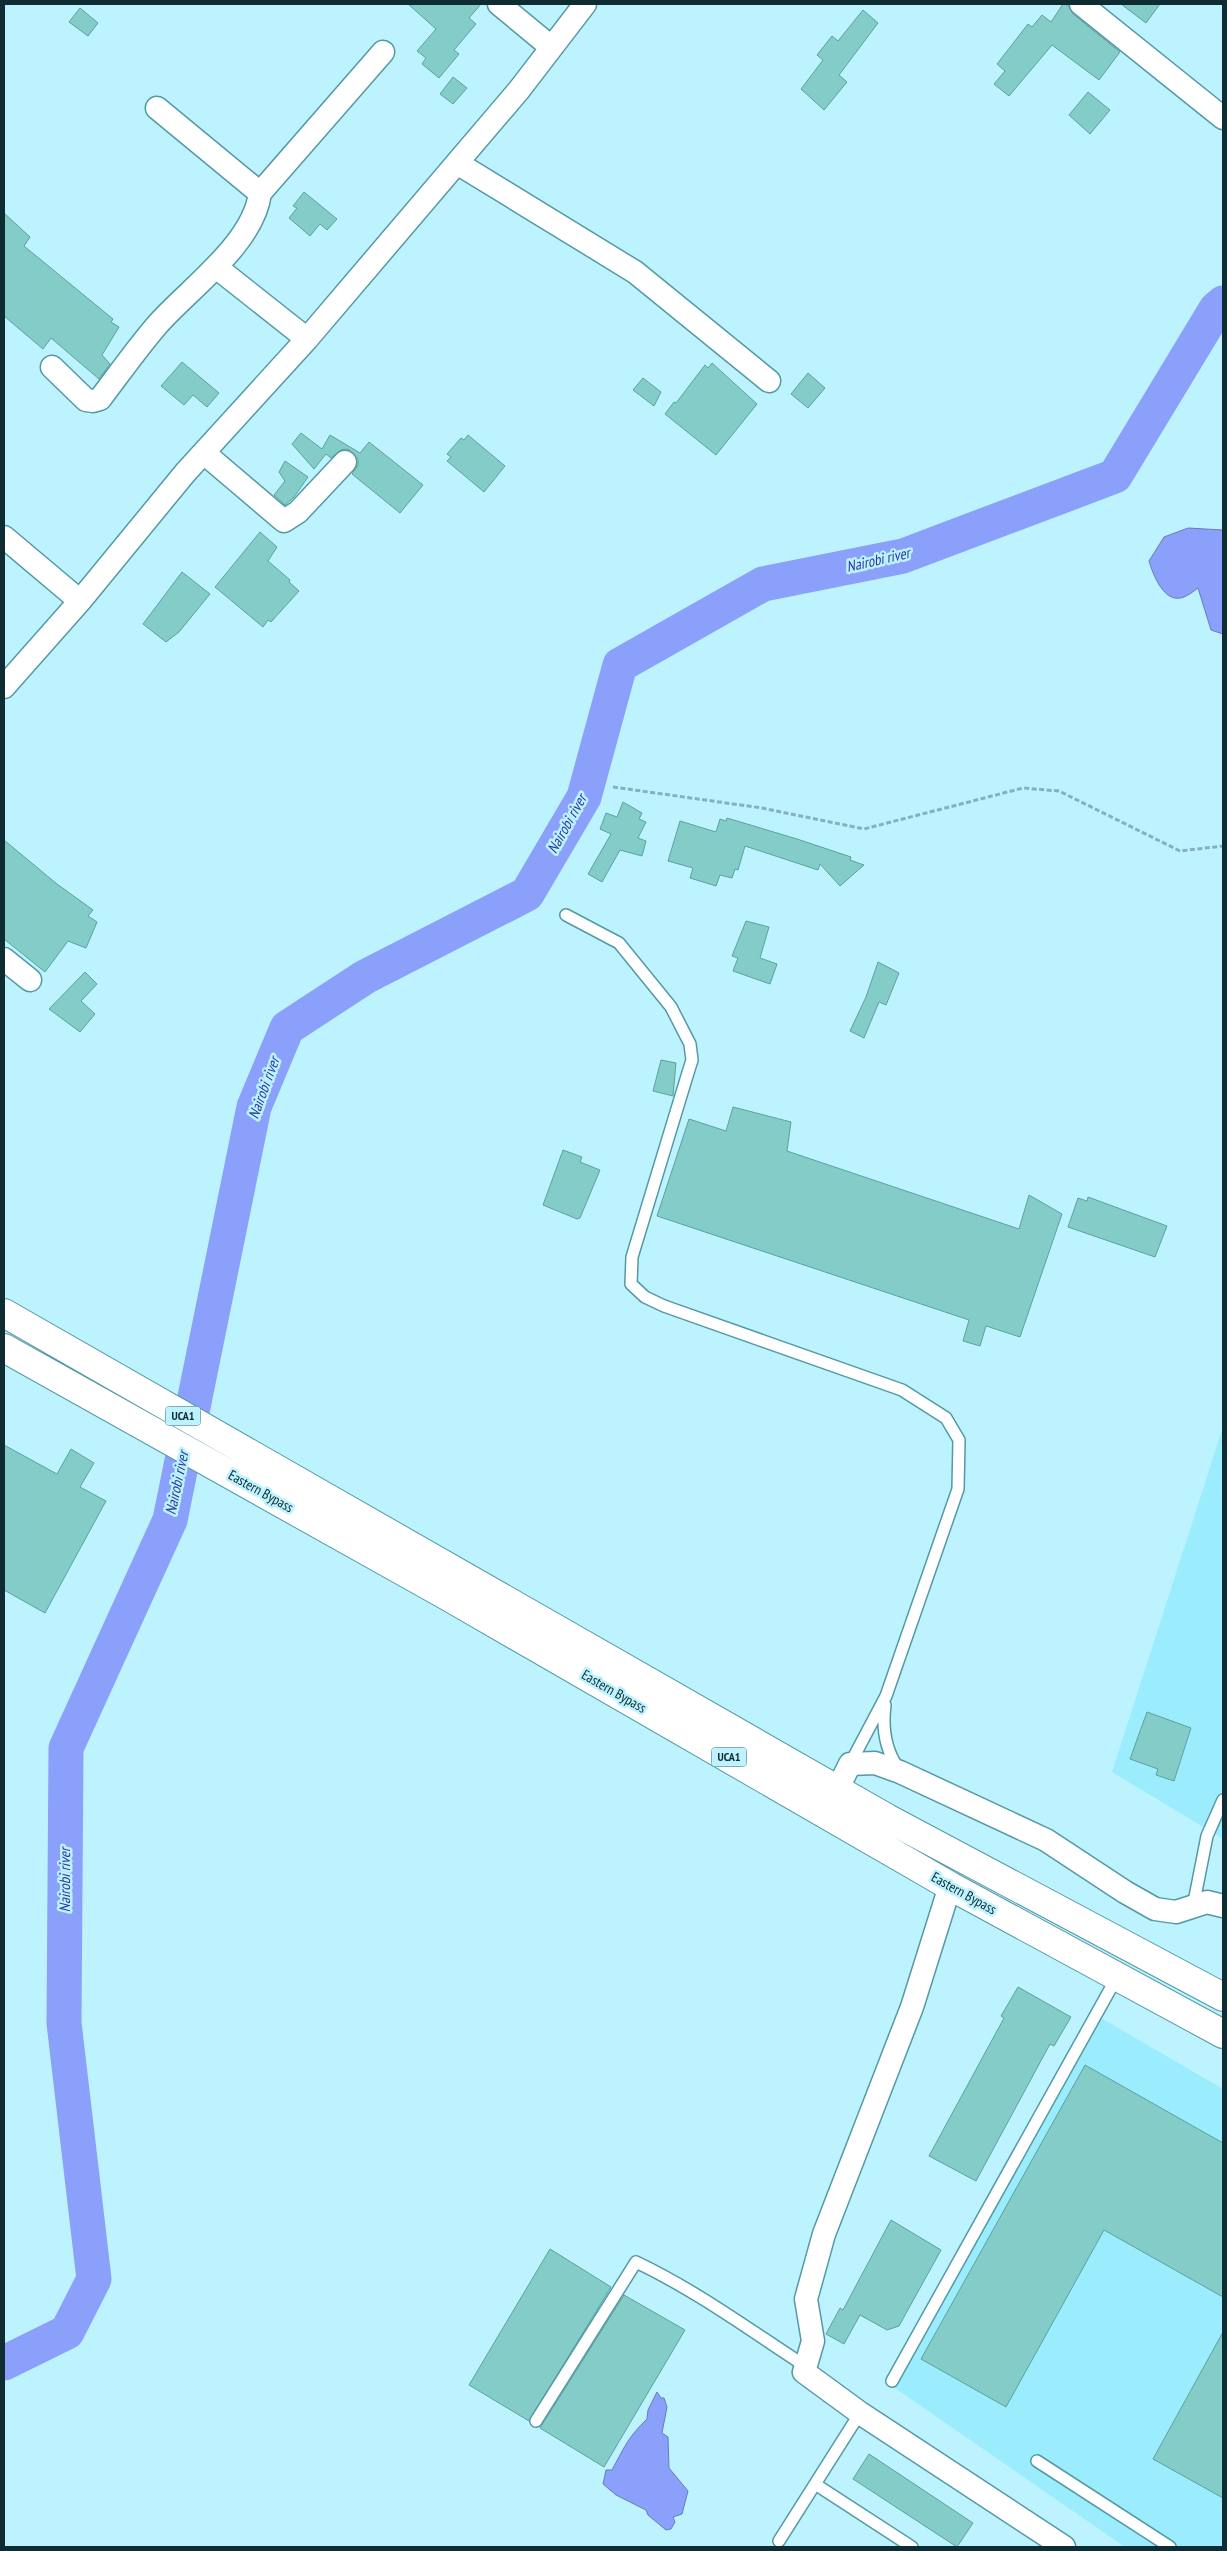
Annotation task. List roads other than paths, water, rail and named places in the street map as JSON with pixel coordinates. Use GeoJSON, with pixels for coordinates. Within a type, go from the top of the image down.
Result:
{"type":"FeatureCollection","features":[{"type":"Feature","properties":{"kind":"main road","name":"Eastern Bypass"},"geometry":{"type":"LineString","coordinates":[[4,1313],[837,1790],[1223,1997]]}},
{"type":"Feature","properties":{"kind":"main road","name":"Eastern Bypass"},"geometry":{"type":"LineString","coordinates":[[4,1348],[237,1477],[950,1886],[1223,2034]]}},
{"type":"Feature","properties":{"kind":"street"},"geometry":{"type":"LineString","coordinates":[[499,4],[551,47]]}},
{"type":"Feature","properties":{"kind":"street"},"geometry":{"type":"LineString","coordinates":[[4,687],[80,601],[123,546],[307,339],[457,163],[519,90],[585,4]]}},
{"type":"Feature","properties":{"kind":"street"},"geometry":{"type":"LineString","coordinates":[[1081,4],[1223,118]]}},
{"type":"Feature","properties":{"kind":"street"},"geometry":{"type":"LineString","coordinates":[[52,367],[86,400],[100,399],[159,323],[216,267],[254,216],[260,193],[383,52]]}},
{"type":"Feature","properties":{"kind":"street"},"geometry":{"type":"LineString","coordinates":[[157,108],[260,193]]}},
{"type":"Feature","properties":{"kind":"street"},"geometry":{"type":"LineString","coordinates":[[457,163],[635,272],[769,381]]}},
{"type":"Feature","properties":{"kind":"street"},"geometry":{"type":"LineString","coordinates":[[216,267],[307,339]]}},
{"type":"Feature","properties":{"kind":"street"},"geometry":{"type":"LineString","coordinates":[[204,453],[284,521],[298,512],[345,462]]}},
{"type":"Feature","properties":{"kind":"street"},"geometry":{"type":"LineString","coordinates":[[4,537],[80,601]]}},
{"type":"Feature","properties":{"kind":"street"},"geometry":{"type":"LineString","coordinates":[[4,959],[30,980]]}},
{"type":"Feature","properties":{"kind":"street"},"geometry":{"type":"LineString","coordinates":[[837,1790],[850,1764],[875,1763],[900,1772],[1046,1840],[1155,1909],[1176,1912],[1207,1902],[1223,1906]]}},
{"type":"Feature","properties":{"kind":"street"},"geometry":{"type":"LineString","coordinates":[[950,1886],[912,2007],[824,2234],[806,2299],[813,2341],[804,2372],[860,2413],[1064,2547]]}},
{"type":"Feature","properties":{"kind":"lane"},"geometry":{"type":"LineString","coordinates":[[566,915],[619,943],[671,1006],[690,1044],[692,1060],[632,1257],[631,1284],[645,1297],[664,1306],[902,1390],[946,1418],[959,1440],[958,1489],[886,1696],[850,1764]]}},
{"type":"Feature","properties":{"kind":"lane"},"geometry":{"type":"LineString","coordinates":[[886,1696],[883,1719],[886,1743],[891,1758],[900,1772]]}},
{"type":"Feature","properties":{"kind":"lane"},"geometry":{"type":"LineString","coordinates":[[1193,1907],[1207,1836],[1223,1800]]}},
{"type":"Feature","properties":{"kind":"lane"},"geometry":{"type":"LineString","coordinates":[[892,2381],[1117,1977]]}},
{"type":"Feature","properties":{"kind":"lane"},"geometry":{"type":"LineString","coordinates":[[536,2421],[636,2262],[709,2300],[737,2322],[802,2364],[804,2372]]}},
{"type":"Feature","properties":{"kind":"lane"},"geometry":{"type":"LineString","coordinates":[[779,2540],[860,2413]]}},
{"type":"Feature","properties":{"kind":"lane"},"geometry":{"type":"LineString","coordinates":[[1037,2461],[1170,2547]]}},
{"type":"Feature","properties":{"kind":"lane"},"geometry":{"type":"LineString","coordinates":[[815,2484],[912,2547]]}},
{"type":"Feature","properties":{"kind":"water"},"geometry":{"type":"Polygon","coordinates":[[[1188,528],[1223,530],[1223,634],[1211,630],[1198,588],[1184,597],[1171,597],[1160,587],[1149,561],[1164,537],[1188,528]]]}},
{"type":"Feature","properties":{"kind":"water"},"geometry":{"type":"Polygon","coordinates":[[[657,2392],[661,2398],[664,2398],[667,2407],[662,2433],[668,2437],[669,2468],[688,2491],[682,2514],[673,2517],[675,2522],[671,2529],[666,2530],[648,2515],[646,2510],[616,2495],[603,2484],[606,2470],[612,2470],[631,2437],[647,2419],[648,2410],[657,2392]]]}},
{"type":"Feature","properties":{"kind":"waterway","name":"Nairobi river"},"geometry":{"type":"LineString","coordinates":[[4,2363],[67,2332],[94,2279],[64,2023],[66,1748],[170,1520],[254,1107],[287,1028],[365,977],[527,894],[584,797],[620,665],[763,584],[903,556],[1115,476],[1216,309],[1223,303]]}}]}
